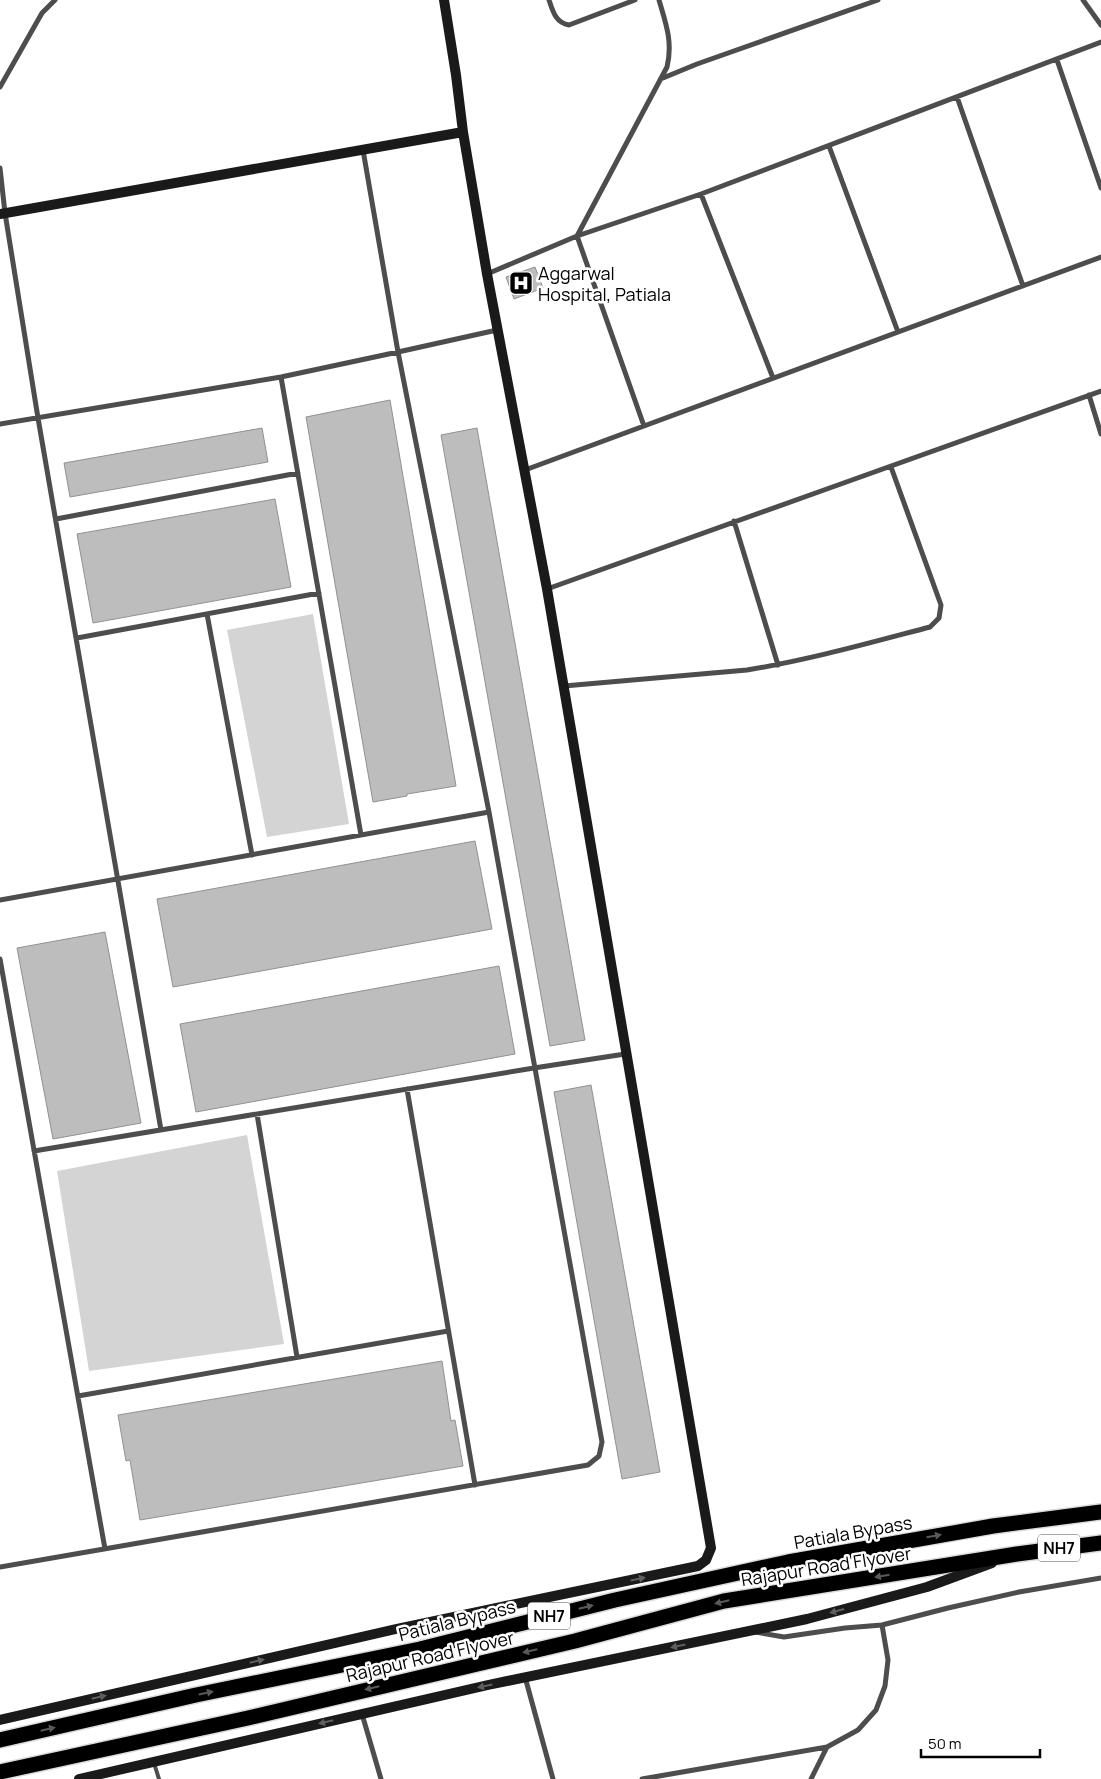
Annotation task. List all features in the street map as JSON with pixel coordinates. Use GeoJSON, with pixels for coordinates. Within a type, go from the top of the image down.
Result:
{"type":"FeatureCollection","features":[{"type":"Feature","properties":{"kind":"highway","name":"Patiala Bypass"},"geometry":{"type":"LineString","coordinates":[[0,1740],[196,1695],[420,1649],[615,1600],[788,1562],[992,1526],[1101,1512]]}},
{"type":"Feature","properties":{"kind":"highway","name":"NH7"},"geometry":{"type":"LineString","coordinates":[[1016,1554],[1101,1542]]}},
{"type":"Feature","properties":{"kind":"highway","name":"Rajapur Road Flyover"},"geometry":{"type":"LineString","coordinates":[[0,1772],[248,1718],[546,1648],[724,1601],[1016,1554]]}},
{"type":"Feature","properties":{"kind":"street"},"geometry":{"type":"LineString","coordinates":[[0,87],[42,13],[55,0]]}},
{"type":"Feature","properties":{"kind":"street"},"geometry":{"type":"LineString","coordinates":[[0,1720],[396,1629],[698,1566],[706,1560],[711,1548],[547,589],[487,274],[463,132],[444,0]]}},
{"type":"Feature","properties":{"kind":"street"},"geometry":{"type":"LineString","coordinates":[[549,0],[554,14],[559,21],[569,26],[635,0]]}},
{"type":"Feature","properties":{"kind":"street"},"geometry":{"type":"LineString","coordinates":[[644,426],[576,236],[667,67],[671,52],[669,36],[659,0]]}},
{"type":"Feature","properties":{"kind":"street"},"geometry":{"type":"LineString","coordinates":[[662,78],[878,0]]}},
{"type":"Feature","properties":{"kind":"street"},"geometry":{"type":"LineString","coordinates":[[1084,0],[1101,25]]}},
{"type":"Feature","properties":{"kind":"street"},"geometry":{"type":"LineString","coordinates":[[487,274],[576,236],[701,194],[1101,42]]}},
{"type":"Feature","properties":{"kind":"street"},"geometry":{"type":"LineString","coordinates":[[1057,60],[1101,188]]}},
{"type":"Feature","properties":{"kind":"street"},"geometry":{"type":"LineString","coordinates":[[957,97],[1023,286]]}},
{"type":"Feature","properties":{"kind":"street"},"geometry":{"type":"LineString","coordinates":[[3,213],[463,132]]}},
{"type":"Feature","properties":{"kind":"street"},"geometry":{"type":"LineString","coordinates":[[829,146],[898,332]]}},
{"type":"Feature","properties":{"kind":"street"},"geometry":{"type":"LineString","coordinates":[[0,1567],[588,1465],[599,1456],[602,1442],[489,812],[398,352],[363,150]]}},
{"type":"Feature","properties":{"kind":"street"},"geometry":{"type":"LineString","coordinates":[[0,168],[3,213],[162,1130]]}},
{"type":"Feature","properties":{"kind":"street"},"geometry":{"type":"LineString","coordinates":[[701,194],[773,378]]}},
{"type":"Feature","properties":{"kind":"street"},"geometry":{"type":"LineString","coordinates":[[524,470],[1101,257]]}},
{"type":"Feature","properties":{"kind":"street"},"geometry":{"type":"LineString","coordinates":[[0,424],[281,377],[497,330]]}},
{"type":"Feature","properties":{"kind":"street"},"geometry":{"type":"LineString","coordinates":[[281,377],[361,835]]}},
{"type":"Feature","properties":{"kind":"street"},"geometry":{"type":"LineString","coordinates":[[547,589],[1101,391]]}},
{"type":"Feature","properties":{"kind":"street"},"geometry":{"type":"LineString","coordinates":[[1089,395],[1101,434]]}},
{"type":"Feature","properties":{"kind":"street"},"geometry":{"type":"LineString","coordinates":[[564,686],[747,670],[778,665],[836,652],[930,626],[939,618],[941,605],[891,467]]}},
{"type":"Feature","properties":{"kind":"street"},"geometry":{"type":"LineString","coordinates":[[56,519],[298,473]]}},
{"type":"Feature","properties":{"kind":"street"},"geometry":{"type":"LineString","coordinates":[[734,521],[778,665]]}},
{"type":"Feature","properties":{"kind":"street"},"geometry":{"type":"LineString","coordinates":[[77,638],[319,593]]}},
{"type":"Feature","properties":{"kind":"street"},"geometry":{"type":"LineString","coordinates":[[208,614],[252,855]]}},
{"type":"Feature","properties":{"kind":"street"},"geometry":{"type":"LineString","coordinates":[[0,900],[489,812]]}},
{"type":"Feature","properties":{"kind":"street"},"geometry":{"type":"LineString","coordinates":[[0,959],[105,1549]]}},
{"type":"Feature","properties":{"kind":"street"},"geometry":{"type":"LineString","coordinates":[[34,1151],[626,1054]]}},
{"type":"Feature","properties":{"kind":"street"},"geometry":{"type":"LineString","coordinates":[[407,1089],[475,1485]]}},
{"type":"Feature","properties":{"kind":"street"},"geometry":{"type":"LineString","coordinates":[[257,1114],[297,1357]]}},
{"type":"Feature","properties":{"kind":"street"},"geometry":{"type":"LineString","coordinates":[[78,1396],[448,1331]]}},
{"type":"Feature","properties":{"kind":"street"},"geometry":{"type":"LineString","coordinates":[[79,1779],[525,1677],[807,1619],[926,1587],[1016,1554]]}},
{"type":"Feature","properties":{"kind":"street"},"geometry":{"type":"LineString","coordinates":[[750,1631],[784,1638],[845,1628],[882,1625],[1019,1592],[1101,1578]]}},
{"type":"Feature","properties":{"kind":"street"},"geometry":{"type":"LineString","coordinates":[[642,1779],[827,1747],[858,1730],[876,1710],[885,1686],[888,1660],[882,1625]]}},
{"type":"Feature","properties":{"kind":"street"},"geometry":{"type":"LineString","coordinates":[[525,1677],[553,1779]]}},
{"type":"Feature","properties":{"kind":"street"},"geometry":{"type":"LineString","coordinates":[[362,1714],[381,1779]]}},
{"type":"Feature","properties":{"kind":"street"},"geometry":{"type":"LineString","coordinates":[[811,1779],[827,1747]]}},
{"type":"Feature","properties":{"kind":"lane"},"geometry":{"type":"LineString","coordinates":[[153,1761],[159,1779]]}},
{"type":"Feature","properties":{"kind":"shaded area"},"geometry":{"type":"Polygon","coordinates":[[[313,614],[349,824],[267,837],[227,630],[313,614]]]}},
{"type":"Feature","properties":{"kind":"shaded area"},"geometry":{"type":"Polygon","coordinates":[[[247,1135],[284,1344],[89,1371],[57,1171],[247,1135]]]}},
{"type":"Feature","properties":{"kind":"building"},"geometry":{"type":"Polygon","coordinates":[[[535,267],[543,288],[514,299],[506,277],[535,267]]]}},
{"type":"Feature","properties":{"kind":"building"},"geometry":{"type":"Polygon","coordinates":[[[390,400],[456,786],[373,802],[306,417],[390,400]]]}},
{"type":"Feature","properties":{"kind":"building"},"geometry":{"type":"Polygon","coordinates":[[[262,428],[268,462],[70,497],[64,463],[262,428]]]}},
{"type":"Feature","properties":{"kind":"building"},"geometry":{"type":"Polygon","coordinates":[[[477,428],[585,1040],[550,1046],[441,435],[477,428]]]}},
{"type":"Feature","properties":{"kind":"building"},"geometry":{"type":"Polygon","coordinates":[[[275,499],[291,587],[93,623],[77,534],[275,499]]]}},
{"type":"Feature","properties":{"kind":"building"},"geometry":{"type":"Polygon","coordinates":[[[475,841],[492,929],[173,987],[157,899],[475,841]]]}},
{"type":"Feature","properties":{"kind":"building"},"geometry":{"type":"Polygon","coordinates":[[[105,932],[141,1123],[53,1139],[17,948],[105,932]]]}},
{"type":"Feature","properties":{"kind":"building"},"geometry":{"type":"Polygon","coordinates":[[[499,966],[515,1054],[196,1112],[180,1024],[499,966]]]}},
{"type":"Feature","properties":{"kind":"building"},"geometry":{"type":"Polygon","coordinates":[[[591,1085],[660,1472],[622,1479],[554,1092],[591,1085]]]}},
{"type":"Feature","properties":{"kind":"building"},"geometry":{"type":"Polygon","coordinates":[[[442,1361],[451,1421],[455,1420],[463,1466],[140,1520],[130,1460],[126,1461],[118,1415],[442,1361]]]}},
{"type":"Feature","properties":{"kind":"place","name":"Aggarwal Hospital, Patiala"},"geometry":{"type":"Point","coordinates":[521,283]}}]}
